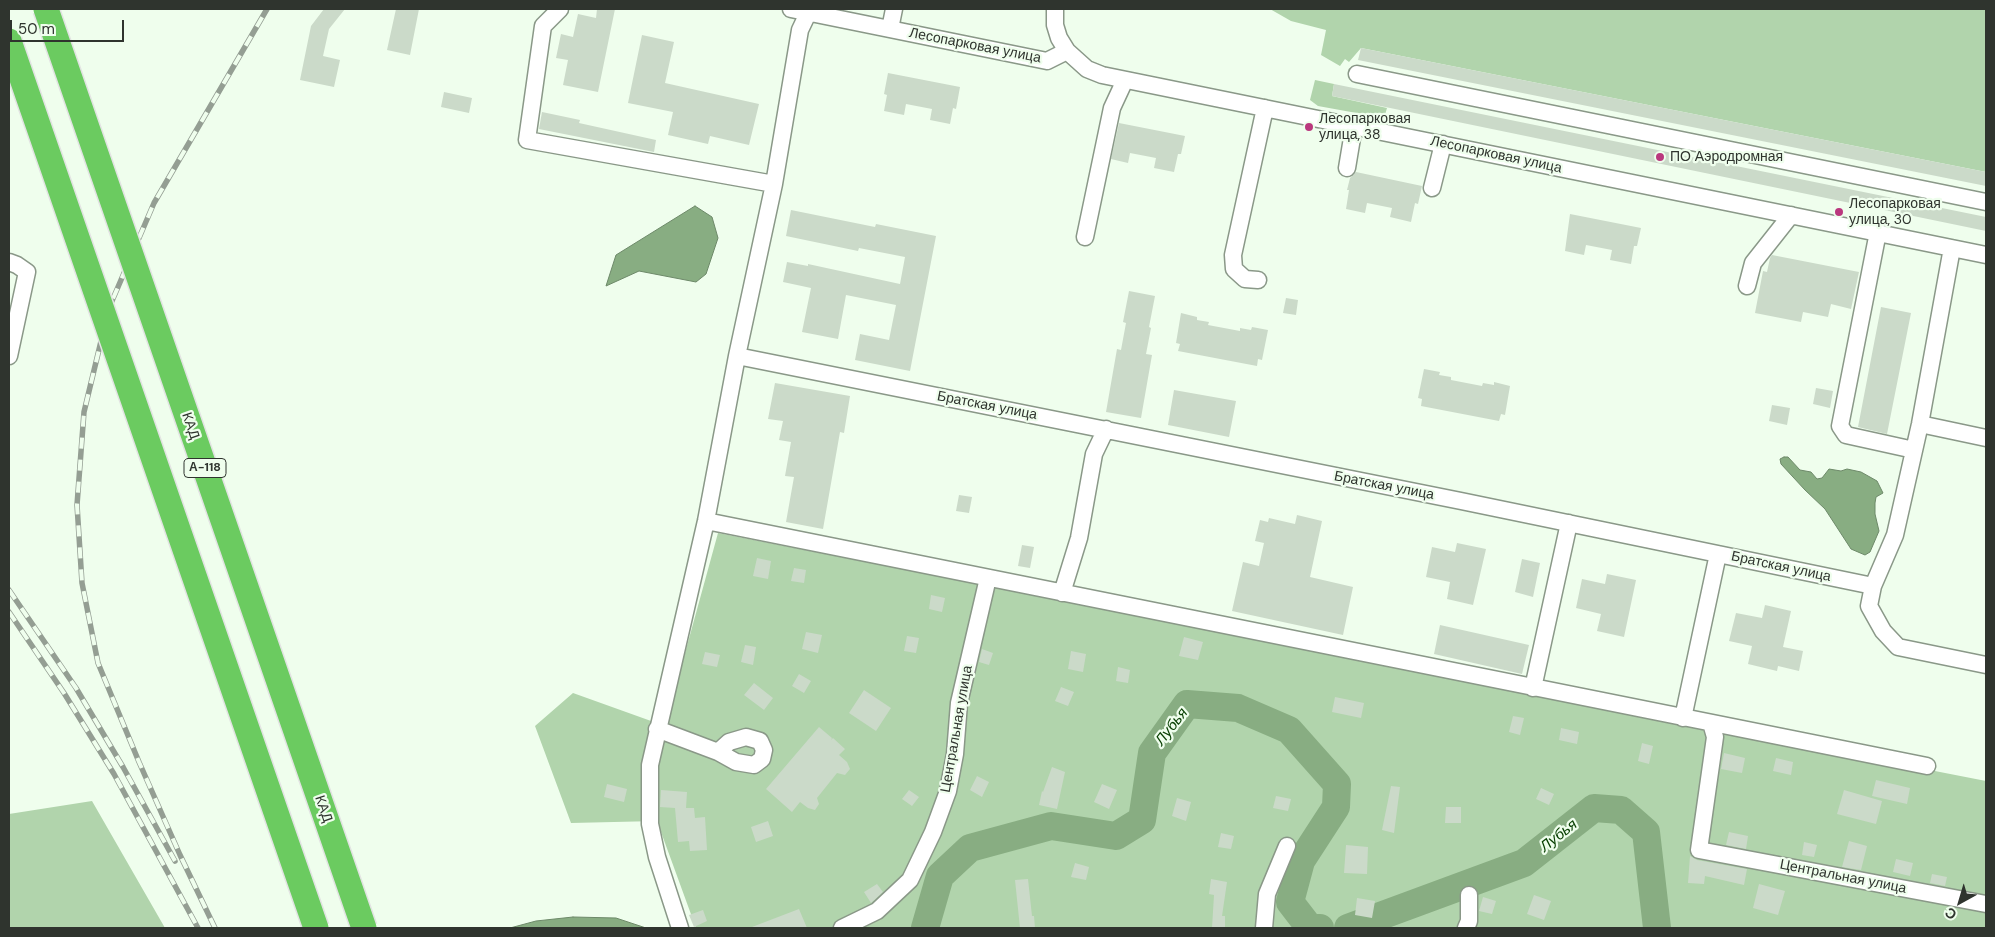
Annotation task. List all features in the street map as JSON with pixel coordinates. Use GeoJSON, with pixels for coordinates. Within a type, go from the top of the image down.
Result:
{"type":"FeatureCollection","features":[{"type":"Feature","properties":{"kind":"highway","name":"КАД"},"geometry":{"type":"LineString","coordinates":[[46,9],[364,928]]}},
{"type":"Feature","properties":{"kind":"highway"},"geometry":{"type":"LineString","coordinates":[[9,40],[316,928]]}},
{"type":"Feature","properties":{"kind":"street"},"geometry":{"type":"LineString","coordinates":[[560,9],[543,26],[526,140],[774,184]]}},
{"type":"Feature","properties":{"kind":"street","name":"Лесопарковая улица"},"geometry":{"type":"LineString","coordinates":[[791,9],[809,11],[1047,61],[1067,51],[1087,69],[1102,75],[1986,255]]}},
{"type":"Feature","properties":{"kind":"street"},"geometry":{"type":"LineString","coordinates":[[890,29],[894,9]]}},
{"type":"Feature","properties":{"kind":"street"},"geometry":{"type":"LineString","coordinates":[[1055,9],[1055,25],[1067,51]]}},
{"type":"Feature","properties":{"kind":"street"},"geometry":{"type":"LineString","coordinates":[[680,928],[657,857],[650,824],[649,788],[653,748],[706,521],[737,356],[774,184],[800,30],[809,11]]}},
{"type":"Feature","properties":{"kind":"street"},"geometry":{"type":"LineString","coordinates":[[1357,74],[1986,202]]}},
{"type":"Feature","properties":{"kind":"street"},"geometry":{"type":"LineString","coordinates":[[1085,237],[1112,108],[1125,80]]}},
{"type":"Feature","properties":{"kind":"street"},"geometry":{"type":"LineString","coordinates":[[1258,280],[1245,279],[1234,269],[1233,256],[1265,108]]}},
{"type":"Feature","properties":{"kind":"street"},"geometry":{"type":"LineString","coordinates":[[1347,168],[1354,126]]}},
{"type":"Feature","properties":{"kind":"street"},"geometry":{"type":"LineString","coordinates":[[1432,188],[1443,144]]}},
{"type":"Feature","properties":{"kind":"street"},"geometry":{"type":"LineString","coordinates":[[1748,286],[1753,262],[1791,215]]}},
{"type":"Feature","properties":{"kind":"street"},"geometry":{"type":"LineString","coordinates":[[1878,232],[1840,426],[1846,435],[1914,450]]}},
{"type":"Feature","properties":{"kind":"street"},"geometry":{"type":"LineString","coordinates":[[1952,248],[1920,424],[1895,535],[1873,586],[1869,606],[1883,631],[1898,647],[1986,665]]}},
{"type":"Feature","properties":{"kind":"street"},"geometry":{"type":"LineString","coordinates":[[9,262],[27,272],[9,356]]}},
{"type":"Feature","properties":{"kind":"street","name":"Братская улица"},"geometry":{"type":"LineString","coordinates":[[737,356],[1106,429],[1873,586]]}},
{"type":"Feature","properties":{"kind":"street"},"geometry":{"type":"LineString","coordinates":[[1920,424],[1986,438]]}},
{"type":"Feature","properties":{"kind":"street"},"geometry":{"type":"LineString","coordinates":[[1062,593],[1079,538],[1094,454],[1106,429]]}},
{"type":"Feature","properties":{"kind":"street"},"geometry":{"type":"LineString","coordinates":[[706,521],[1927,766]]}},
{"type":"Feature","properties":{"kind":"street"},"geometry":{"type":"LineString","coordinates":[[1533,688],[1569,523]]}},
{"type":"Feature","properties":{"kind":"street"},"geometry":{"type":"LineString","coordinates":[[1683,718],[1718,554]]}},
{"type":"Feature","properties":{"kind":"street","name":"Центральная улица"},"geometry":{"type":"LineString","coordinates":[[842,928],[877,911],[910,880],[933,832],[948,791],[955,754],[959,703],[988,578]]}},
{"type":"Feature","properties":{"kind":"street","name":"Центральная улица"},"geometry":{"type":"LineString","coordinates":[[1711,723],[1715,736],[1699,850],[1986,904]]}},
{"type":"Feature","properties":{"kind":"street"},"geometry":{"type":"LineString","coordinates":[[657,728],[718,752]]}},
{"type":"Feature","properties":{"kind":"street"},"geometry":{"type":"LineString","coordinates":[[1264,928],[1267,894],[1287,846]]}},
{"type":"Feature","properties":{"kind":"street"},"geometry":{"type":"LineString","coordinates":[[1466,928],[1469,921],[1469,895]]}},
{"type":"Feature","properties":{"kind":"shaded area"},"geometry":{"type":"Polygon","coordinates":[[[1270,9],[1986,9],[1986,172],[1361,48],[1349,62],[1345,59],[1340,66],[1321,55],[1326,30],[1291,21],[1270,9]]]}},
{"type":"Feature","properties":{"kind":"shaded area"},"geometry":{"type":"Polygon","coordinates":[[[1315,80],[1334,84],[1332,96],[1387,108],[1384,118],[1318,106],[1310,100],[1315,80]]]}},
{"type":"Feature","properties":{"kind":"shaded area"},"geometry":{"type":"Polygon","coordinates":[[[695,206],[712,217],[718,238],[706,274],[696,282],[639,271],[606,286],[616,255],[695,206]]]}},
{"type":"Feature","properties":{"kind":"shaded area"},"geometry":{"type":"Polygon","coordinates":[[[1788,457],[1800,470],[1811,472],[1817,479],[1822,478],[1829,469],[1841,471],[1847,469],[1861,472],[1877,481],[1883,493],[1876,497],[1875,514],[1879,531],[1870,552],[1865,555],[1851,549],[1825,509],[1781,464],[1780,459],[1788,457]]]}},
{"type":"Feature","properties":{"kind":"shaded area"},"geometry":{"type":"Polygon","coordinates":[[[718,533],[1986,781],[1986,928],[696,928],[657,821],[571,823],[535,726],[573,693],[665,726],[718,533]]]}},
{"type":"Feature","properties":{"kind":"shaded area"},"geometry":{"type":"Polygon","coordinates":[[[92,801],[165,928],[9,928],[9,814],[92,801]]]}},
{"type":"Feature","properties":{"kind":"shaded area"},"geometry":{"type":"Polygon","coordinates":[[[573,917],[616,918],[646,928],[510,928],[536,921],[573,917]]]}},
{"type":"Feature","properties":{"kind":"building"},"geometry":{"type":"Polygon","coordinates":[[[324,9],[345,9],[329,29],[323,56],[340,60],[334,87],[300,80],[311,26],[324,9]]]}},
{"type":"Feature","properties":{"kind":"building"},"geometry":{"type":"Polygon","coordinates":[[[396,9],[419,9],[410,55],[387,50],[396,9]]]}},
{"type":"Feature","properties":{"kind":"building"},"geometry":{"type":"Polygon","coordinates":[[[597,9],[615,9],[598,92],[563,85],[568,60],[556,58],[561,34],[573,37],[578,14],[596,18],[597,9]]]}},
{"type":"Feature","properties":{"kind":"building"},"geometry":{"type":"Polygon","coordinates":[[[642,35],[674,42],[665,83],[759,104],[749,145],[710,136],[708,144],[668,135],[673,112],[628,103],[642,35]]]}},
{"type":"Feature","properties":{"kind":"building"},"geometry":{"type":"Polygon","coordinates":[[[1361,48],[1986,172],[1986,186],[1358,60],[1361,48]]]}},
{"type":"Feature","properties":{"kind":"building"},"geometry":{"type":"Polygon","coordinates":[[[888,73],[960,87],[956,109],[953,108],[950,124],[930,120],[932,109],[906,104],[904,115],[884,111],[887,95],[884,94],[888,73]]]}},
{"type":"Feature","properties":{"kind":"building","name":"ПО Аэродромная"},"geometry":{"type":"Polygon","coordinates":[[[1334,84],[1986,217],[1986,231],[1332,96],[1334,84]]]}},
{"type":"Feature","properties":{"kind":"building"},"geometry":{"type":"Polygon","coordinates":[[[444,92],[472,98],[469,113],[441,107],[444,92]]]}},
{"type":"Feature","properties":{"kind":"building"},"geometry":{"type":"Polygon","coordinates":[[[542,112],[580,120],[579,123],[656,140],[654,152],[539,129],[542,112]]]}},
{"type":"Feature","properties":{"kind":"building"},"geometry":{"type":"Polygon","coordinates":[[[1119,123],[1185,136],[1174,172],[1154,168],[1156,158],[1130,153],[1128,163],[1111,159],[1119,123]]]}},
{"type":"Feature","properties":{"kind":"building"},"geometry":{"type":"Polygon","coordinates":[[[1356,172],[1422,186],[1418,204],[1415,203],[1411,222],[1390,217],[1392,208],[1367,203],[1365,213],[1346,209],[1350,178],[1356,172]]]}},
{"type":"Feature","properties":{"kind":"building"},"geometry":{"type":"Polygon","coordinates":[[[791,210],[875,227],[876,224],[936,236],[910,371],[855,360],[860,334],[889,340],[896,305],[846,295],[838,339],[802,332],[811,288],[783,282],[787,262],[808,266],[808,264],[900,284],[905,257],[859,248],[858,251],[786,236],[791,210]]]}},
{"type":"Feature","properties":{"kind":"building"},"geometry":{"type":"Polygon","coordinates":[[[1570,214],[1641,228],[1637,246],[1634,246],[1631,264],[1610,260],[1612,250],[1586,245],[1584,255],[1565,251],[1570,214]]]}},
{"type":"Feature","properties":{"kind":"building"},"geometry":{"type":"Polygon","coordinates":[[[1772,255],[1859,272],[1851,309],[1831,304],[1828,317],[1803,312],[1801,322],[1755,313],[1763,271],[1767,272],[1772,255]]]}},
{"type":"Feature","properties":{"kind":"building"},"geometry":{"type":"Polygon","coordinates":[[[1129,291],[1155,296],[1146,354],[1152,355],[1141,418],[1106,412],[1117,349],[1121,350],[1126,323],[1123,322],[1129,291]]]}},
{"type":"Feature","properties":{"kind":"building"},"geometry":{"type":"Polygon","coordinates":[[[1286,298],[1298,300],[1296,315],[1283,313],[1286,298]]]}},
{"type":"Feature","properties":{"kind":"building"},"geometry":{"type":"Polygon","coordinates":[[[1881,307],[1911,313],[1887,434],[1858,427],[1881,307]]]}},
{"type":"Feature","properties":{"kind":"building"},"geometry":{"type":"Polygon","coordinates":[[[1181,313],[1197,317],[1197,320],[1209,322],[1208,325],[1240,331],[1240,328],[1251,330],[1252,327],[1268,330],[1262,360],[1258,359],[1257,366],[1178,351],[1180,344],[1176,343],[1181,313]]]}},
{"type":"Feature","properties":{"kind":"building"},"geometry":{"type":"Polygon","coordinates":[[[1424,369],[1440,372],[1439,375],[1451,377],[1451,380],[1482,386],[1483,383],[1494,385],[1494,382],[1510,386],[1505,415],[1501,414],[1499,421],[1421,406],[1422,399],[1418,398],[1424,369]]]}},
{"type":"Feature","properties":{"kind":"building"},"geometry":{"type":"Polygon","coordinates":[[[775,383],[850,396],[844,433],[840,432],[823,529],[786,522],[794,477],[785,476],[791,442],[779,440],[783,421],[768,419],[775,383]]]}},
{"type":"Feature","properties":{"kind":"building"},"geometry":{"type":"Polygon","coordinates":[[[1816,388],[1833,391],[1830,408],[1813,404],[1816,388]]]}},
{"type":"Feature","properties":{"kind":"building"},"geometry":{"type":"Polygon","coordinates":[[[1174,390],[1236,401],[1229,437],[1168,425],[1174,390]]]}},
{"type":"Feature","properties":{"kind":"building"},"geometry":{"type":"Polygon","coordinates":[[[1772,405],[1790,408],[1787,425],[1769,421],[1772,405]]]}},
{"type":"Feature","properties":{"kind":"building"},"geometry":{"type":"Polygon","coordinates":[[[959,495],[972,497],[969,513],[956,511],[959,495]]]}},
{"type":"Feature","properties":{"kind":"building"},"geometry":{"type":"Polygon","coordinates":[[[1297,515],[1322,521],[1310,577],[1353,587],[1343,635],[1232,611],[1243,562],[1259,566],[1264,543],[1255,541],[1260,520],[1268,522],[1269,518],[1295,524],[1297,515]]]}},
{"type":"Feature","properties":{"kind":"building"},"geometry":{"type":"Polygon","coordinates":[[[1457,543],[1486,549],[1473,605],[1447,599],[1450,582],[1426,577],[1432,547],[1455,552],[1457,543]]]}},
{"type":"Feature","properties":{"kind":"building"},"geometry":{"type":"Polygon","coordinates":[[[1022,545],[1034,547],[1030,568],[1018,566],[1022,545]]]}},
{"type":"Feature","properties":{"kind":"building"},"geometry":{"type":"Polygon","coordinates":[[[757,558],[771,561],[768,579],[753,576],[757,558]]]}},
{"type":"Feature","properties":{"kind":"building"},"geometry":{"type":"Polygon","coordinates":[[[1522,559],[1540,563],[1533,597],[1515,592],[1522,559]]]}},
{"type":"Feature","properties":{"kind":"building"},"geometry":{"type":"Polygon","coordinates":[[[794,568],[806,570],[804,583],[791,581],[794,568]]]}},
{"type":"Feature","properties":{"kind":"building"},"geometry":{"type":"Polygon","coordinates":[[[1607,574],[1636,580],[1624,637],[1597,631],[1601,614],[1576,608],[1582,579],[1605,584],[1607,574]]]}},
{"type":"Feature","properties":{"kind":"building"},"geometry":{"type":"Polygon","coordinates":[[[931,595],[945,598],[942,612],[929,609],[931,595]]]}},
{"type":"Feature","properties":{"kind":"building"},"geometry":{"type":"Polygon","coordinates":[[[1765,605],[1791,611],[1783,647],[1803,651],[1799,671],[1778,666],[1777,671],[1748,664],[1752,646],[1729,641],[1736,613],[1762,618],[1765,605]]]}},
{"type":"Feature","properties":{"kind":"building"},"geometry":{"type":"Polygon","coordinates":[[[1440,625],[1529,645],[1522,674],[1434,654],[1440,625]]]}},
{"type":"Feature","properties":{"kind":"building"},"geometry":{"type":"Polygon","coordinates":[[[806,632],[822,635],[818,653],[802,649],[806,632]]]}},
{"type":"Feature","properties":{"kind":"building"},"geometry":{"type":"Polygon","coordinates":[[[907,636],[919,638],[916,653],[904,651],[907,636]]]}},
{"type":"Feature","properties":{"kind":"building"},"geometry":{"type":"Polygon","coordinates":[[[1184,637],[1203,642],[1198,660],[1179,656],[1184,637]]]}},
{"type":"Feature","properties":{"kind":"building"},"geometry":{"type":"Polygon","coordinates":[[[745,645],[756,647],[753,665],[741,662],[745,645]]]}},
{"type":"Feature","properties":{"kind":"building"},"geometry":{"type":"Polygon","coordinates":[[[982,649],[993,653],[989,665],[979,662],[982,649]]]}},
{"type":"Feature","properties":{"kind":"building"},"geometry":{"type":"Polygon","coordinates":[[[1071,651],[1086,654],[1083,672],[1068,669],[1071,651]]]}},
{"type":"Feature","properties":{"kind":"building"},"geometry":{"type":"Polygon","coordinates":[[[705,652],[720,655],[717,667],[702,664],[705,652]]]}},
{"type":"Feature","properties":{"kind":"building"},"geometry":{"type":"Polygon","coordinates":[[[1118,667],[1130,670],[1128,683],[1116,681],[1118,667]]]}},
{"type":"Feature","properties":{"kind":"building"},"geometry":{"type":"Polygon","coordinates":[[[799,674],[811,681],[804,693],[792,686],[799,674]]]}},
{"type":"Feature","properties":{"kind":"building"},"geometry":{"type":"Polygon","coordinates":[[[754,683],[773,698],[764,710],[744,695],[754,683]]]}},
{"type":"Feature","properties":{"kind":"building"},"geometry":{"type":"Polygon","coordinates":[[[1061,687],[1074,692],[1068,706],[1055,701],[1061,687]]]}},
{"type":"Feature","properties":{"kind":"building"},"geometry":{"type":"Polygon","coordinates":[[[864,690],[891,708],[876,731],[849,713],[864,690]]]}},
{"type":"Feature","properties":{"kind":"building"},"geometry":{"type":"Polygon","coordinates":[[[1335,697],[1364,703],[1361,718],[1332,712],[1335,697]]]}},
{"type":"Feature","properties":{"kind":"building"},"geometry":{"type":"Polygon","coordinates":[[[1513,716],[1524,718],[1520,735],[1509,732],[1513,716]]]}},
{"type":"Feature","properties":{"kind":"building"},"geometry":{"type":"Polygon","coordinates":[[[819,727],[832,738],[831,740],[833,738],[845,749],[839,755],[847,762],[850,769],[845,775],[837,773],[817,798],[819,804],[815,810],[808,808],[800,802],[792,812],[766,789],[819,727]]]}},
{"type":"Feature","properties":{"kind":"building"},"geometry":{"type":"Polygon","coordinates":[[[1561,728],[1579,732],[1577,744],[1559,740],[1561,728]]]}},
{"type":"Feature","properties":{"kind":"building"},"geometry":{"type":"Polygon","coordinates":[[[1642,743],[1653,746],[1649,764],[1638,761],[1642,743]]]}},
{"type":"Feature","properties":{"kind":"building"},"geometry":{"type":"Polygon","coordinates":[[[1724,753],[1745,758],[1742,773],[1721,769],[1724,753]]]}},
{"type":"Feature","properties":{"kind":"building"},"geometry":{"type":"Polygon","coordinates":[[[1776,758],[1793,762],[1791,775],[1773,771],[1776,758]]]}},
{"type":"Feature","properties":{"kind":"building"},"geometry":{"type":"Polygon","coordinates":[[[1052,767],[1065,772],[1057,809],[1039,805],[1042,791],[1052,767]]]}},
{"type":"Feature","properties":{"kind":"building"},"geometry":{"type":"Polygon","coordinates":[[[977,776],[989,782],[982,797],[970,790],[977,776]]]}},
{"type":"Feature","properties":{"kind":"building"},"geometry":{"type":"Polygon","coordinates":[[[1876,780],[1910,788],[1907,804],[1872,796],[1876,780]]]}},
{"type":"Feature","properties":{"kind":"building"},"geometry":{"type":"Polygon","coordinates":[[[607,784],[627,789],[624,802],[604,797],[607,784]]]}},
{"type":"Feature","properties":{"kind":"building"},"geometry":{"type":"Polygon","coordinates":[[[1102,784],[1117,790],[1109,809],[1094,802],[1102,784]]]}},
{"type":"Feature","properties":{"kind":"building"},"geometry":{"type":"Polygon","coordinates":[[[1391,786],[1400,787],[1394,833],[1382,830],[1391,786]]]}},
{"type":"Feature","properties":{"kind":"building"},"geometry":{"type":"Polygon","coordinates":[[[1541,788],[1554,794],[1549,805],[1536,799],[1541,788]]]}},
{"type":"Feature","properties":{"kind":"building"},"geometry":{"type":"Polygon","coordinates":[[[661,790],[687,792],[686,808],[694,808],[695,818],[705,817],[707,850],[690,851],[689,841],[678,842],[675,808],[660,807],[661,790]]]}},
{"type":"Feature","properties":{"kind":"building"},"geometry":{"type":"Polygon","coordinates":[[[909,790],[919,797],[912,806],[902,799],[909,790]]]}},
{"type":"Feature","properties":{"kind":"building"},"geometry":{"type":"Polygon","coordinates":[[[1844,790],[1882,801],[1876,824],[1837,814],[1844,790]]]}},
{"type":"Feature","properties":{"kind":"building"},"geometry":{"type":"Polygon","coordinates":[[[1276,796],[1291,799],[1288,811],[1273,808],[1276,796]]]}},
{"type":"Feature","properties":{"kind":"building"},"geometry":{"type":"Polygon","coordinates":[[[1177,798],[1191,802],[1186,821],[1172,816],[1177,798]]]}},
{"type":"Feature","properties":{"kind":"building"},"geometry":{"type":"Polygon","coordinates":[[[1446,807],[1461,807],[1461,823],[1445,823],[1446,807]]]}},
{"type":"Feature","properties":{"kind":"building"},"geometry":{"type":"Polygon","coordinates":[[[768,821],[773,836],[756,842],[751,827],[768,821]]]}},
{"type":"Feature","properties":{"kind":"building"},"geometry":{"type":"Polygon","coordinates":[[[1729,832],[1748,836],[1746,849],[1726,845],[1729,832]]]}},
{"type":"Feature","properties":{"kind":"building"},"geometry":{"type":"Polygon","coordinates":[[[1221,833],[1234,836],[1231,849],[1218,847],[1221,833]]]}},
{"type":"Feature","properties":{"kind":"building"},"geometry":{"type":"Polygon","coordinates":[[[1849,841],[1867,846],[1861,870],[1842,867],[1849,841]]]}},
{"type":"Feature","properties":{"kind":"building"},"geometry":{"type":"Polygon","coordinates":[[[1804,842],[1817,845],[1814,857],[1802,855],[1804,842]]]}},
{"type":"Feature","properties":{"kind":"building"},"geometry":{"type":"Polygon","coordinates":[[[1346,845],[1368,847],[1367,874],[1344,873],[1346,845]]]}},
{"type":"Feature","properties":{"kind":"building"},"geometry":{"type":"Polygon","coordinates":[[[1690,856],[1697,860],[1747,869],[1744,885],[1705,876],[1704,884],[1688,883],[1690,856]]]}},
{"type":"Feature","properties":{"kind":"building"},"geometry":{"type":"Polygon","coordinates":[[[1896,859],[1913,863],[1910,876],[1893,872],[1896,859]]]}},
{"type":"Feature","properties":{"kind":"building"},"geometry":{"type":"Polygon","coordinates":[[[1075,863],[1089,867],[1086,880],[1071,877],[1075,863]]]}},
{"type":"Feature","properties":{"kind":"building"},"geometry":{"type":"Polygon","coordinates":[[[1932,874],[1947,877],[1945,886],[1930,883],[1932,874]]]}},
{"type":"Feature","properties":{"kind":"building"},"geometry":{"type":"Polygon","coordinates":[[[1028,879],[1035,928],[1020,928],[1015,880],[1028,879]]]}},
{"type":"Feature","properties":{"kind":"building"},"geometry":{"type":"Polygon","coordinates":[[[1211,879],[1227,882],[1222,916],[1225,916],[1225,928],[1212,928],[1214,895],[1209,894],[1211,879]]]}},
{"type":"Feature","properties":{"kind":"building"},"geometry":{"type":"Polygon","coordinates":[[[877,884],[883,892],[871,903],[864,892],[877,884]]]}},
{"type":"Feature","properties":{"kind":"building"},"geometry":{"type":"Polygon","coordinates":[[[1759,884],[1785,891],[1778,915],[1753,908],[1759,884]]]}},
{"type":"Feature","properties":{"kind":"building"},"geometry":{"type":"Polygon","coordinates":[[[1534,895],[1551,901],[1544,920],[1527,914],[1534,895]]]}},
{"type":"Feature","properties":{"kind":"building"},"geometry":{"type":"Polygon","coordinates":[[[1483,897],[1496,901],[1492,914],[1479,911],[1483,897]]]}},
{"type":"Feature","properties":{"kind":"building"},"geometry":{"type":"Polygon","coordinates":[[[1357,898],[1375,901],[1372,918],[1355,915],[1357,898]]]}},
{"type":"Feature","properties":{"kind":"building"},"geometry":{"type":"Polygon","coordinates":[[[799,909],[807,928],[752,928],[752,927],[799,909]]]}},
{"type":"Feature","properties":{"kind":"building"},"geometry":{"type":"Polygon","coordinates":[[[703,910],[707,921],[694,927],[689,915],[703,910]]]}},
{"type":"Feature","properties":{"kind":"waterway","name":"Лубья"},"geometry":{"type":"LineString","coordinates":[[925,928],[940,876],[970,848],[1051,826],[1116,836],[1142,820],[1152,753],[1187,704],[1238,708],[1289,730],[1337,784],[1336,807],[1301,861],[1290,902],[1310,928],[1320,928]]}},
{"type":"Feature","properties":{"kind":"waterway","name":"Лубья"},"geometry":{"type":"LineString","coordinates":[[1348,928],[1524,863],[1594,808],[1621,810],[1646,832],[1657,928]]}},
{"type":"Feature","properties":{"kind":"railway"},"geometry":{"type":"LineString","coordinates":[[215,928],[180,855],[98,663],[82,583],[77,505],[84,412],[109,308],[154,203],[267,9]]}},
{"type":"Feature","properties":{"kind":"railway"},"geometry":{"type":"LineString","coordinates":[[9,590],[76,688],[123,767],[175,861]]}},
{"type":"Feature","properties":{"kind":"railway"},"geometry":{"type":"LineString","coordinates":[[9,612],[64,693],[114,774],[198,928]]}},
{"type":"Feature","properties":{"kind":"place","name":"Лесопарковая улица, 38"},"geometry":{"type":"Point","coordinates":[1309,127]}},
{"type":"Feature","properties":{"kind":"place","name":"ПО Аэродромная"},"geometry":{"type":"Point","coordinates":[1660,157]}},
{"type":"Feature","properties":{"kind":"place","name":"Лесопарковая улица, 30"},"geometry":{"type":"Point","coordinates":[1839,212]}}]}
